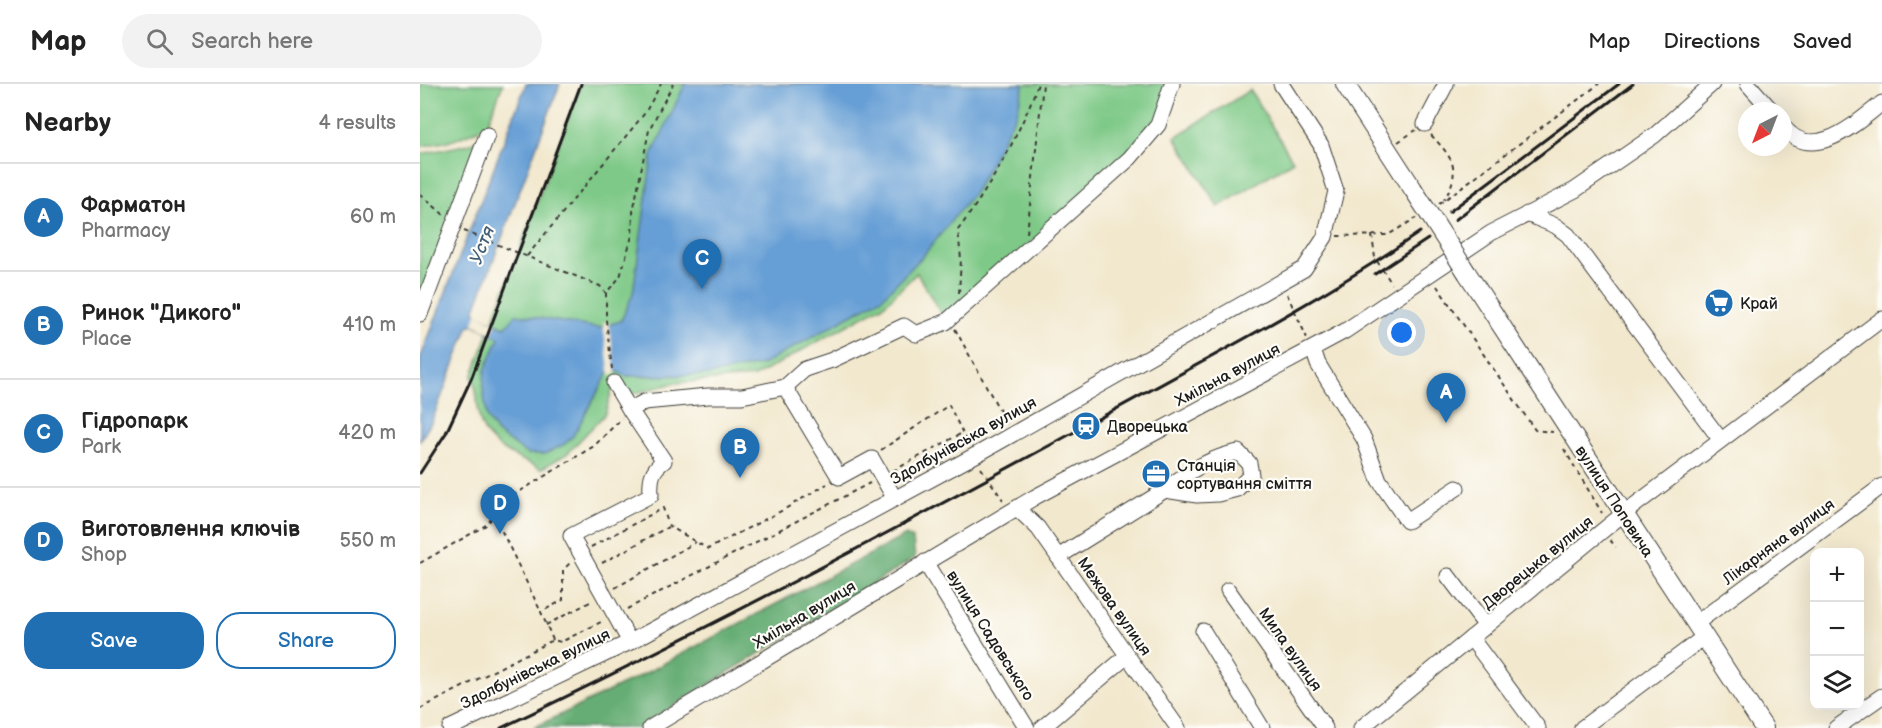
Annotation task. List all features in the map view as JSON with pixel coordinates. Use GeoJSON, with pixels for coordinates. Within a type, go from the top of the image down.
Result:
{"type":"FeatureCollection","features":[{"type":"Feature","properties":{"kind":"main road","name":"вулиця Поповича"},"geometry":{"type":"LineString","coordinates":[[1345,84],[1764,728]]}},
{"type":"Feature","properties":{"kind":"street"},"geometry":{"type":"LineString","coordinates":[[630,410],[644,402],[708,396],[742,396],[785,387],[805,369],[832,360],[904,326],[916,334],[950,318],[1130,158],[1158,125],[1172,84]]}},
{"type":"Feature","properties":{"kind":"street","name":"Здолбунівська вулиця"},"geometry":{"type":"LineString","coordinates":[[450,728],[630,642],[974,456],[1304,269],[1325,237],[1336,191],[1321,145],[1281,84]]}},
{"type":"Feature","properties":{"kind":"street"},"geometry":{"type":"LineString","coordinates":[[1421,126],[1446,84]]}},
{"type":"Feature","properties":{"kind":"street","name":"Хмільна вулиця"},"geometry":{"type":"LineString","coordinates":[[656,726],[1035,497],[1345,331],[1491,232],[1575,190],[1655,135],[1712,84]]}},
{"type":"Feature","properties":{"kind":"street"},"geometry":{"type":"LineString","coordinates":[[1748,84],[1764,102]]}},
{"type":"Feature","properties":{"kind":"street"},"geometry":{"type":"LineString","coordinates":[[1792,133],[1800,140],[1816,144],[1837,135],[1882,103]]}},
{"type":"Feature","properties":{"kind":"street"},"geometry":{"type":"LineString","coordinates":[[420,314],[487,135]]}},
{"type":"Feature","properties":{"kind":"street"},"geometry":{"type":"LineString","coordinates":[[1527,214],[1556,226],[1568,235],[1720,439]]}},
{"type":"Feature","properties":{"kind":"street","name":"Дворецька вулиця"},"geometry":{"type":"LineString","coordinates":[[1361,728],[1623,514],[1882,319]]}},
{"type":"Feature","properties":{"kind":"street"},"geometry":{"type":"LineString","coordinates":[[1313,348],[1318,364],[1364,439],[1379,480],[1407,521],[1457,488]]}},
{"type":"Feature","properties":{"kind":"street"},"geometry":{"type":"LineString","coordinates":[[614,383],[664,461],[656,466],[650,479],[651,495],[571,536],[630,642]]}},
{"type":"Feature","properties":{"kind":"street"},"geometry":{"type":"LineString","coordinates":[[785,387],[839,477],[872,459],[895,499]]}},
{"type":"Feature","properties":{"kind":"street"},"geometry":{"type":"LineString","coordinates":[[1058,557],[1165,490],[1185,474],[1223,455],[1238,452],[1249,463],[1251,475],[1237,489],[1197,495],[1165,490]]}},
{"type":"Feature","properties":{"kind":"street","name":"Лікарняна вулиця"},"geometry":{"type":"LineString","coordinates":[[1582,728],[1700,630],[1882,486]]}},
{"type":"Feature","properties":{"kind":"street","name":"Межова вулиця"},"geometry":{"type":"LineString","coordinates":[[1018,509],[1038,528],[1178,728]]}},
{"type":"Feature","properties":{"kind":"street","name":"вулиця Садовського"},"geometry":{"type":"LineString","coordinates":[[925,562],[1028,728]]}},
{"type":"Feature","properties":{"kind":"street"},"geometry":{"type":"LineString","coordinates":[[1448,576],[1486,626]]}},
{"type":"Feature","properties":{"kind":"street","name":"Мила вулиця"},"geometry":{"type":"LineString","coordinates":[[1228,590],[1325,728]]}},
{"type":"Feature","properties":{"kind":"street"},"geometry":{"type":"LineString","coordinates":[[1203,631],[1262,728]]}},
{"type":"Feature","properties":{"kind":"street"},"geometry":{"type":"LineString","coordinates":[[1471,638],[1538,728]]}},
{"type":"Feature","properties":{"kind":"street"},"geometry":{"type":"LineString","coordinates":[[1042,728],[1127,656]]}},
{"type":"Feature","properties":{"kind":"street"},"geometry":{"type":"LineString","coordinates":[[1836,728],[1882,696]]}},
{"type":"Feature","properties":{"kind":"path"},"geometry":{"type":"LineString","coordinates":[[527,256],[645,113],[661,84]]}},
{"type":"Feature","properties":{"kind":"path"},"geometry":{"type":"LineString","coordinates":[[606,293],[620,277],[632,236],[633,212],[649,130],[673,84]]}},
{"type":"Feature","properties":{"kind":"path"},"geometry":{"type":"LineString","coordinates":[[955,301],[960,291],[958,230],[990,186],[1024,123],[1038,84]]}},
{"type":"Feature","properties":{"kind":"path"},"geometry":{"type":"LineString","coordinates":[[1025,252],[1043,84]]}},
{"type":"Feature","properties":{"kind":"path"},"geometry":{"type":"LineString","coordinates":[[1434,207],[1599,84]]}},
{"type":"Feature","properties":{"kind":"path"},"geometry":{"type":"LineString","coordinates":[[1401,140],[1421,126],[1447,152],[1455,168],[1454,183],[1443,202]]}},
{"type":"Feature","properties":{"kind":"path"},"geometry":{"type":"LineString","coordinates":[[420,194],[453,226],[600,286],[606,293],[606,320],[614,383]]}},
{"type":"Feature","properties":{"kind":"path"},"geometry":{"type":"LineString","coordinates":[[1325,237],[1388,235],[1424,213]]}},
{"type":"Feature","properties":{"kind":"path"},"geometry":{"type":"LineString","coordinates":[[1372,235],[1375,258],[1399,294]]}},
{"type":"Feature","properties":{"kind":"path"},"geometry":{"type":"LineString","coordinates":[[1429,274],[1535,430],[1553,432],[1546,422]]}},
{"type":"Feature","properties":{"kind":"path"},"geometry":{"type":"LineString","coordinates":[[1279,283],[1289,297],[1313,348]]}},
{"type":"Feature","properties":{"kind":"path"},"geometry":{"type":"LineString","coordinates":[[950,318],[1012,434]]}},
{"type":"Feature","properties":{"kind":"path"},"geometry":{"type":"LineString","coordinates":[[872,459],[949,405],[974,456],[1000,499],[1018,509]]}},
{"type":"Feature","properties":{"kind":"path"},"geometry":{"type":"LineString","coordinates":[[420,563],[489,524],[499,504],[594,446],[630,410]]}},
{"type":"Feature","properties":{"kind":"path"},"geometry":{"type":"LineString","coordinates":[[420,709],[554,640],[561,642],[615,616],[962,433]]}},
{"type":"Feature","properties":{"kind":"path"},"geometry":{"type":"LineString","coordinates":[[1559,442],[1602,510],[1600,525],[1616,548]]}},
{"type":"Feature","properties":{"kind":"path"},"geometry":{"type":"LineString","coordinates":[[541,612],[563,600],[563,570],[579,554],[663,508],[669,526],[708,549],[783,510],[839,477]]}},
{"type":"Feature","properties":{"kind":"path"},"geometry":{"type":"LineString","coordinates":[[494,514],[554,640]]}},
{"type":"Feature","properties":{"kind":"path"},"geometry":{"type":"LineString","coordinates":[[589,570],[669,526]]}},
{"type":"Feature","properties":{"kind":"path"},"geometry":{"type":"LineString","coordinates":[[546,625],[697,542]]}},
{"type":"Feature","properties":{"kind":"green space"},"geometry":{"type":"Polygon","coordinates":[[[420,84],[503,84],[487,126],[454,140],[420,146],[420,84]]]}},
{"type":"Feature","properties":{"kind":"green space"},"geometry":{"type":"Polygon","coordinates":[[[581,84],[1172,84],[1158,125],[946,322],[917,273],[884,305],[754,377],[675,383],[632,394],[614,383],[605,414],[567,454],[541,469],[506,452],[485,432],[479,418],[476,389],[472,377],[581,84]]]}},
{"type":"Feature","properties":{"kind":"green space"},"geometry":{"type":"Polygon","coordinates":[[[1250,90],[1293,161],[1218,207],[1175,137],[1250,90]]]}},
{"type":"Feature","properties":{"kind":"green space"},"geometry":{"type":"Polygon","coordinates":[[[487,135],[420,314],[420,154],[469,144],[487,135]]]}},
{"type":"Feature","properties":{"kind":"green space"},"geometry":{"type":"Polygon","coordinates":[[[906,535],[913,539],[915,558],[638,728],[533,728],[642,675],[906,535]]]}},
{"type":"Feature","properties":{"kind":"water","name":"Устя"},"geometry":{"type":"Polygon","coordinates":[[[526,84],[560,84],[475,309],[477,315],[505,327],[517,314],[598,328],[621,321],[633,293],[652,155],[685,84],[1024,84],[1017,112],[976,190],[923,256],[882,298],[764,364],[709,375],[625,376],[616,371],[609,372],[573,436],[565,444],[545,454],[527,454],[497,433],[487,418],[483,388],[485,370],[499,338],[473,324],[469,326],[432,421],[420,441],[420,359],[526,84]]]}},
{"type":"Feature","properties":{"kind":"pier"},"geometry":{"type":"Polygon","coordinates":[[[477,314],[496,323],[492,333],[473,324],[477,314]]]}},
{"type":"Feature","properties":{"kind":"pier"},"geometry":{"type":"Polygon","coordinates":[[[609,322],[616,374],[610,376],[603,323],[609,322]]]}},
{"type":"Feature","properties":{"kind":"railway"},"geometry":{"type":"LineString","coordinates":[[420,473],[446,433],[472,377],[581,84]]}},
{"type":"Feature","properties":{"kind":"railway"},"geometry":{"type":"LineString","coordinates":[[1449,212],[1619,84]]}},
{"type":"Feature","properties":{"kind":"railway"},"geometry":{"type":"LineString","coordinates":[[1455,220],[1633,84]]}},
{"type":"Feature","properties":{"kind":"railway"},"geometry":{"type":"LineString","coordinates":[[501,728],[724,618],[1016,464],[1299,308],[1420,232]]}},
{"type":"Feature","properties":{"kind":"railway"},"geometry":{"type":"LineString","coordinates":[[1375,274],[1428,239]]}},
{"type":"Feature","properties":{"kind":"place","name":"Гідропарк"},"geometry":{"type":"Point","coordinates":[702,289]}},
{"type":"Feature","properties":{"kind":"place","name":"Край"},"geometry":{"type":"Point","coordinates":[1719,303]}},
{"type":"Feature","properties":{"kind":"place","name":"Фарматон"},"geometry":{"type":"Point","coordinates":[1446,423]}},
{"type":"Feature","properties":{"kind":"place","name":"Дворецька"},"geometry":{"type":"Point","coordinates":[1086,426]}},
{"type":"Feature","properties":{"kind":"place","name":"Станція сортування сміття"},"geometry":{"type":"Point","coordinates":[1156,474]}},
{"type":"Feature","properties":{"kind":"place","name":"Ринок \"Дикого\""},"geometry":{"type":"Point","coordinates":[740,478]}},
{"type":"Feature","properties":{"kind":"place","name":"Виготовлення ключів"},"geometry":{"type":"Point","coordinates":[500,534]}}]}
